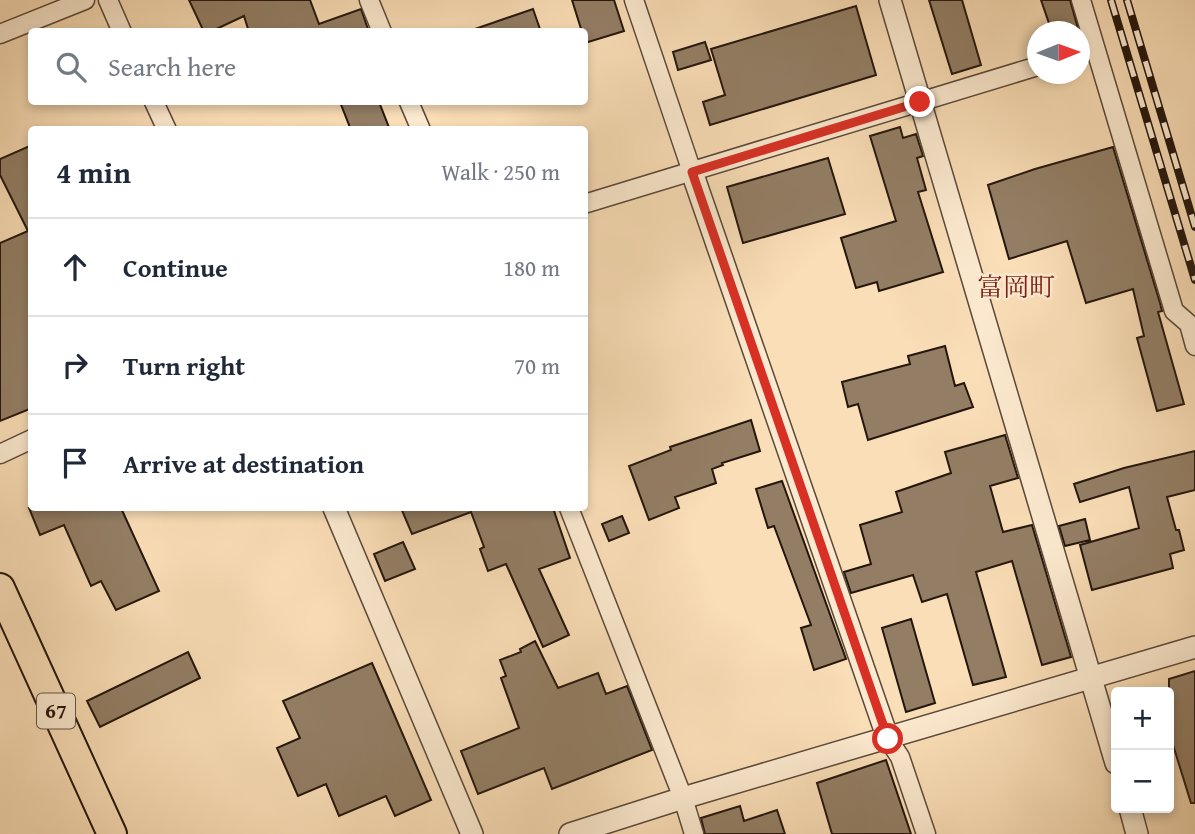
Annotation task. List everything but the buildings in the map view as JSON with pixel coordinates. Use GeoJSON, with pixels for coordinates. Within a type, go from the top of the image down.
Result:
{"type":"FeatureCollection","features":[{"type":"Feature","properties":{"kind":"main road","name":"67"},"geometry":{"type":"LineString","coordinates":[[0,588],[112,834]]}},
{"type":"Feature","properties":{"kind":"street"},"geometry":{"type":"LineString","coordinates":[[0,34],[85,0]]}},
{"type":"Feature","properties":{"kind":"street"},"geometry":{"type":"LineString","coordinates":[[108,0],[120,28]]}},
{"type":"Feature","properties":{"kind":"street"},"geometry":{"type":"LineString","coordinates":[[369,0],[380,28]]}},
{"type":"Feature","properties":{"kind":"street"},"geometry":{"type":"LineString","coordinates":[[634,0],[888,739],[900,757],[926,834]]}},
{"type":"Feature","properties":{"kind":"street"},"geometry":{"type":"LineString","coordinates":[[890,0],[1112,750]]}},
{"type":"Feature","properties":{"kind":"street"},"geometry":{"type":"LineString","coordinates":[[1081,0],[1084,21]]}},
{"type":"Feature","properties":{"kind":"street"},"geometry":{"type":"LineString","coordinates":[[1090,59],[1174,311],[1189,324],[1195,345]]}},
{"type":"Feature","properties":{"kind":"street"},"geometry":{"type":"LineString","coordinates":[[588,203],[1027,69]]}},
{"type":"Feature","properties":{"kind":"street"},"geometry":{"type":"LineString","coordinates":[[155,105],[165,126]]}},
{"type":"Feature","properties":{"kind":"street"},"geometry":{"type":"LineString","coordinates":[[411,105],[419,126]]}},
{"type":"Feature","properties":{"kind":"street"},"geometry":{"type":"LineString","coordinates":[[0,454],[28,441]]}},
{"type":"Feature","properties":{"kind":"street"},"geometry":{"type":"LineString","coordinates":[[335,511],[472,834]]}},
{"type":"Feature","properties":{"kind":"street"},"geometry":{"type":"LineString","coordinates":[[570,511],[683,798],[694,834]]}},
{"type":"Feature","properties":{"kind":"street"},"geometry":{"type":"LineString","coordinates":[[570,834],[1195,647]]}},
{"type":"Feature","properties":{"kind":"street"},"geometry":{"type":"LineString","coordinates":[[1131,813],[1137,834]]}},
{"type":"Feature","properties":{"kind":"railway"},"geometry":{"type":"LineString","coordinates":[[1111,0],[1195,280]]}},
{"type":"Feature","properties":{"kind":"railway"},"geometry":{"type":"LineString","coordinates":[[1127,0],[1195,227]]}},
{"type":"Feature","properties":{"kind":"district","name":"富岡町"},"geometry":{"type":"Point","coordinates":[1016,287]}},
{"type":"Feature","properties":{"kind":"route"},"geometry":{"type":"LineString","coordinates":[[888,739],[692,172],[920,102]]}}]}
